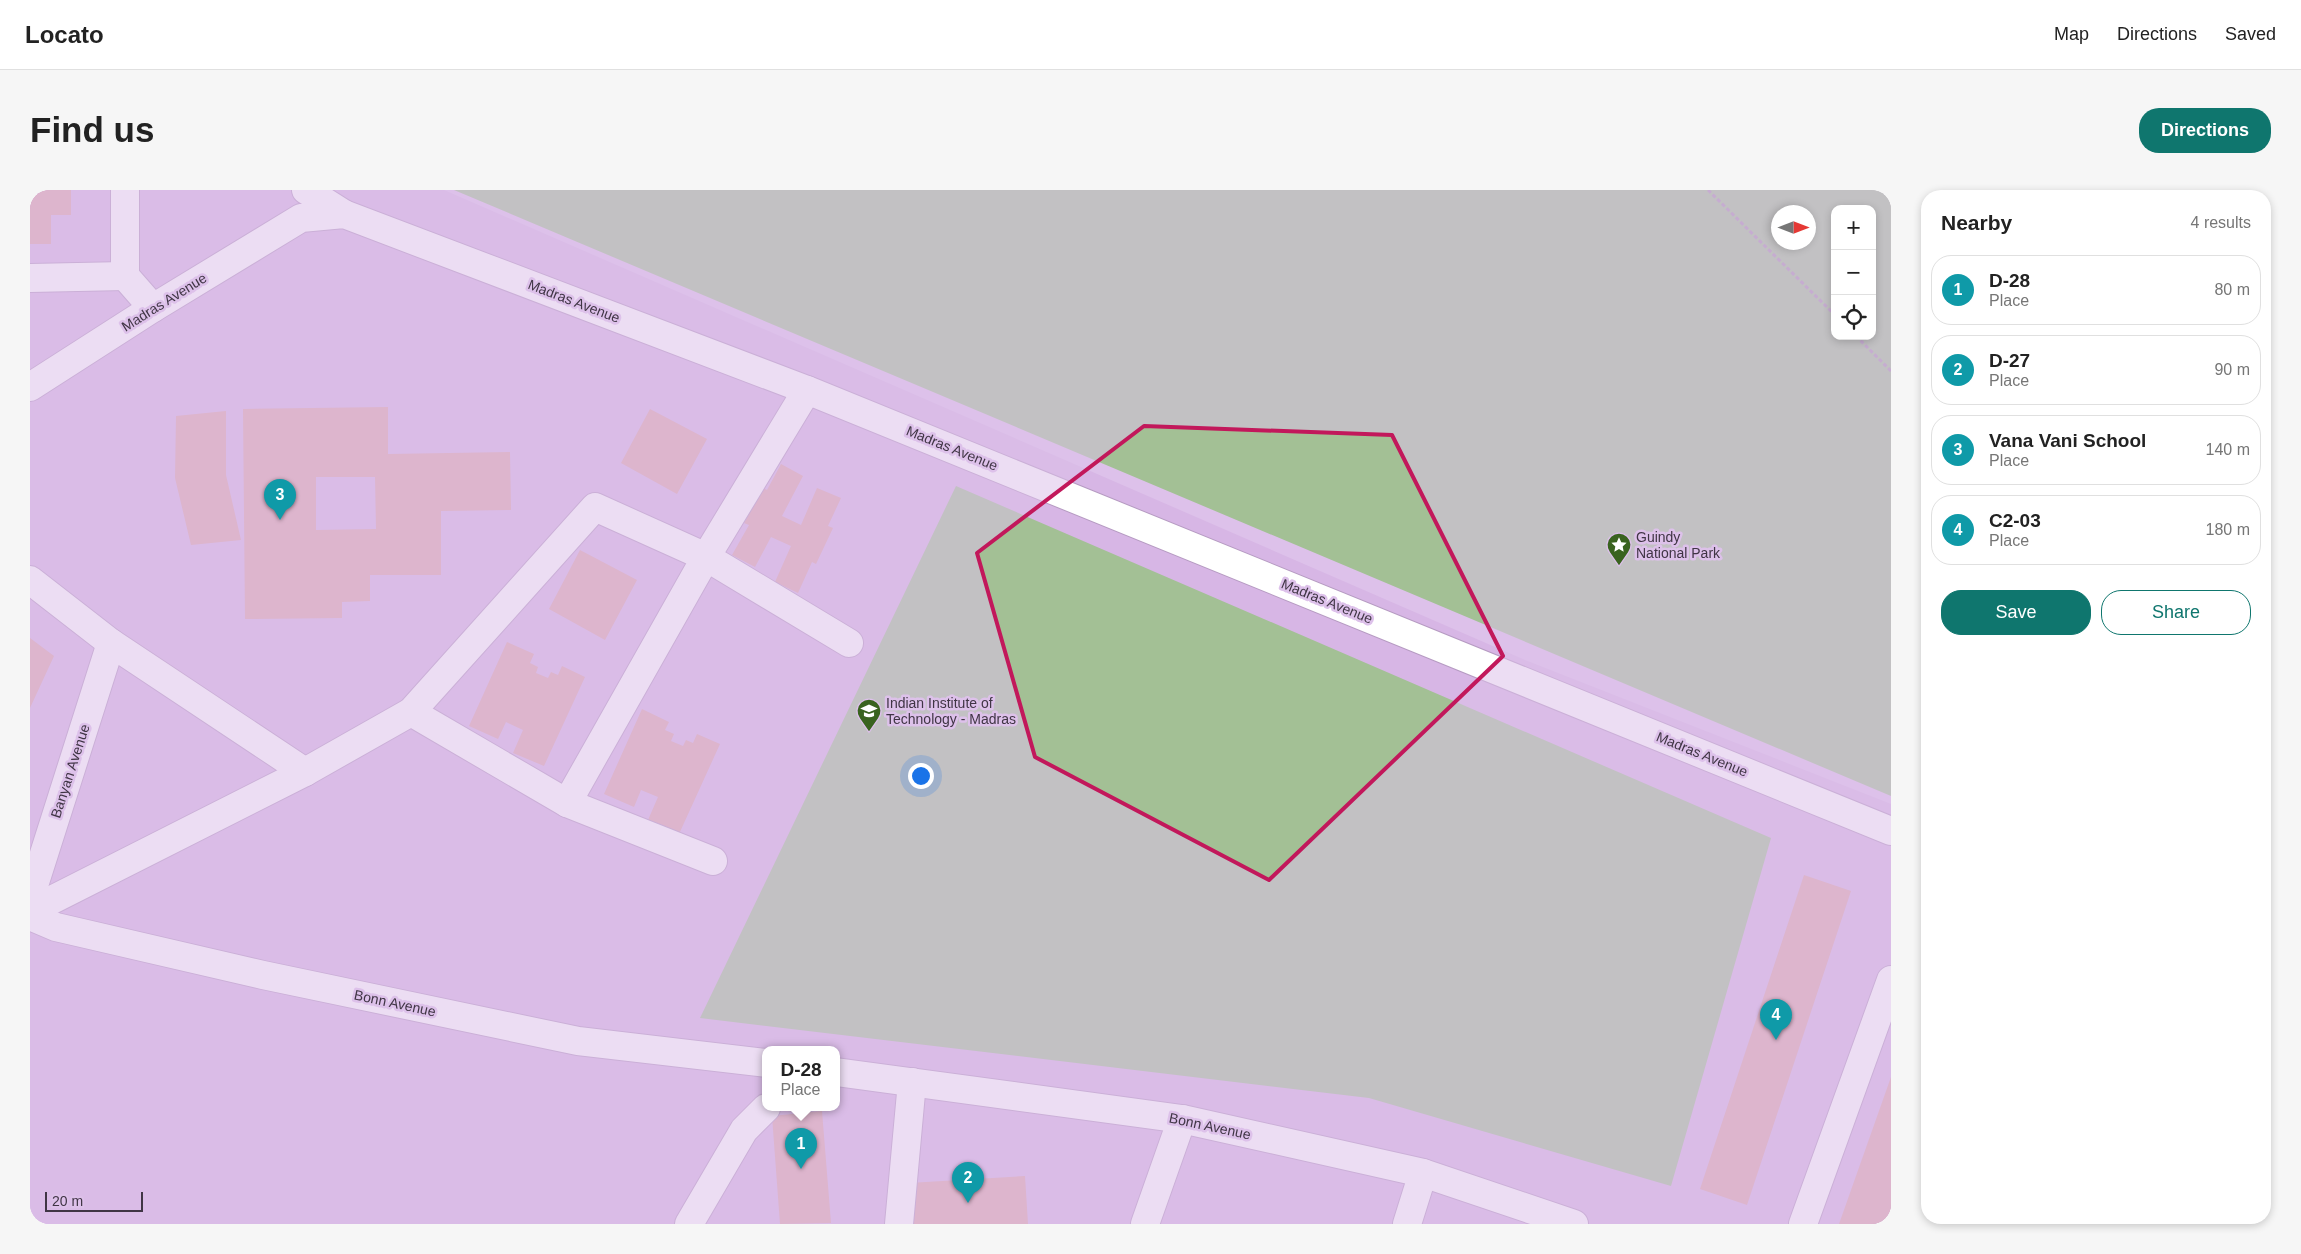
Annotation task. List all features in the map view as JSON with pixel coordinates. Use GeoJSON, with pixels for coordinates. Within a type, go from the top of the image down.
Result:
{"type":"FeatureCollection","features":[{"type":"Feature","properties":{"kind":"lane"},"geometry":{"type":"LineString","coordinates":[[125,190],[125,276],[153,308]]}},
{"type":"Feature","properties":{"kind":"lane"},"geometry":{"type":"LineString","coordinates":[[306,190],[344,214]]}},
{"type":"Feature","properties":{"kind":"lane","name":"Madras Avenue"},"geometry":{"type":"LineString","coordinates":[[30,387],[153,308],[301,218],[344,214],[807,390],[1891,831]]}},
{"type":"Feature","properties":{"kind":"lane"},"geometry":{"type":"LineString","coordinates":[[30,278],[125,276]]}},
{"type":"Feature","properties":{"kind":"lane"},"geometry":{"type":"LineString","coordinates":[[567,803],[706,557],[807,390]]}},
{"type":"Feature","properties":{"kind":"lane"},"geometry":{"type":"LineString","coordinates":[[30,911],[305,772],[411,712],[595,507],[706,557],[849,644]]}},
{"type":"Feature","properties":{"kind":"lane"},"geometry":{"type":"LineString","coordinates":[[30,580],[111,643],[305,772]]}},
{"type":"Feature","properties":{"kind":"lane","name":"Banyan Avenue"},"geometry":{"type":"LineString","coordinates":[[30,898],[111,643]]}},
{"type":"Feature","properties":{"kind":"lane"},"geometry":{"type":"LineString","coordinates":[[411,712],[567,803],[713,861]]}},
{"type":"Feature","properties":{"kind":"lane","name":"Bonn Avenue"},"geometry":{"type":"LineString","coordinates":[[30,916],[56,927],[263,975],[578,1041],[762,1063]]}},
{"type":"Feature","properties":{"kind":"lane"},"geometry":{"type":"LineString","coordinates":[[1803,1224],[1891,980]]}},
{"type":"Feature","properties":{"kind":"lane","name":"Bonn Avenue"},"geometry":{"type":"LineString","coordinates":[[840,1073],[1182,1119],[1423,1172],[1574,1224]]}},
{"type":"Feature","properties":{"kind":"lane"},"geometry":{"type":"LineString","coordinates":[[899,1224],[912,1082]]}},
{"type":"Feature","properties":{"kind":"lane"},"geometry":{"type":"LineString","coordinates":[[689,1224],[744,1130],[763,1111]]}},
{"type":"Feature","properties":{"kind":"lane"},"geometry":{"type":"LineString","coordinates":[[1145,1224],[1182,1119]]}},
{"type":"Feature","properties":{"kind":"lane"},"geometry":{"type":"LineString","coordinates":[[1407,1224],[1423,1172]]}},
{"type":"Feature","properties":{"kind":"path"},"geometry":{"type":"LineString","coordinates":[[1708,190],[1831,311]]}},
{"type":"Feature","properties":{"kind":"path"},"geometry":{"type":"LineString","coordinates":[[1860,340],[1891,370]]}},
{"type":"Feature","properties":{"kind":"highlighted area"},"geometry":{"type":"Polygon","coordinates":[[[1144,426],[1392,435],[1503,656],[1269,880],[1035,757],[977,553],[1144,426]]]}},
{"type":"Feature","properties":{"kind":"shaded area","name":"Indian Institute of Technology - Madras"},"geometry":{"type":"Polygon","coordinates":[[[30,190],[444,190],[1525,660],[1891,804],[1891,1224],[30,1224],[30,190]]]}},
{"type":"Feature","properties":{"kind":"green space","name":"Guindy National Park"},"geometry":{"type":"Polygon","coordinates":[[[454,190],[1891,190],[1891,796],[454,190]]]}},
{"type":"Feature","properties":{"kind":"green space"},"geometry":{"type":"Polygon","coordinates":[[[956,486],[1771,838],[1671,1186],[1369,1098],[700,1018],[956,486]]]}},
{"type":"Feature","properties":{"kind":"building"},"geometry":{"type":"Polygon","coordinates":[[[30,190],[71,190],[71,215],[51,215],[51,244],[30,244],[30,190]]]}},
{"type":"Feature","properties":{"kind":"building"},"geometry":{"type":"Polygon","coordinates":[[[388,407],[388,454],[510,452],[511,510],[441,511],[441,575],[370,575],[370,601],[342,602],[342,618],[245,619],[243,409],[388,407]],[[316,477],[316,530],[376,529],[375,477],[316,477]]]}},
{"type":"Feature","properties":{"kind":"building"},"geometry":{"type":"Polygon","coordinates":[[[650,409],[707,439],[677,494],[621,463],[650,409]]]}},
{"type":"Feature","properties":{"kind":"building"},"geometry":{"type":"Polygon","coordinates":[[[226,411],[226,475],[241,540],[191,545],[175,478],[176,416],[226,411]]]}},
{"type":"Feature","properties":{"kind":"building"},"geometry":{"type":"Polygon","coordinates":[[[781,464],[803,476],[782,516],[801,525],[817,488],[841,498],[828,526],[833,528],[816,564],[812,562],[798,593],[775,582],[791,546],[771,537],[755,567],[732,555],[749,525],[744,523],[763,488],[767,490],[781,464]]]}},
{"type":"Feature","properties":{"kind":"building"},"geometry":{"type":"Polygon","coordinates":[[[580,550],[637,580],[605,640],[549,609],[580,550]]]}},
{"type":"Feature","properties":{"kind":"building"},"geometry":{"type":"Polygon","coordinates":[[[30,638],[54,656],[30,708],[30,638]]]}},
{"type":"Feature","properties":{"kind":"building"},"geometry":{"type":"Polygon","coordinates":[[[507,642],[534,654],[530,663],[538,667],[536,673],[548,678],[551,672],[558,675],[562,666],[585,677],[544,766],[513,753],[523,730],[506,722],[498,739],[469,726],[507,642]]]}},
{"type":"Feature","properties":{"kind":"building"},"geometry":{"type":"Polygon","coordinates":[[[642,709],[669,722],[665,730],[674,734],[671,741],[683,746],[686,740],[693,743],[697,734],[720,744],[679,834],[648,820],[658,797],[641,790],[634,807],[604,794],[642,709]]]}},
{"type":"Feature","properties":{"kind":"building"},"geometry":{"type":"Polygon","coordinates":[[[1804,875],[1851,891],[1747,1205],[1700,1189],[1804,875]]]}},
{"type":"Feature","properties":{"kind":"building"},"geometry":{"type":"Polygon","coordinates":[[[1891,1077],[1891,1212],[1887,1224],[1839,1224],[1891,1077]]]}},
{"type":"Feature","properties":{"kind":"building"},"geometry":{"type":"Polygon","coordinates":[[[822,1111],[831,1223],[780,1224],[772,1116],[822,1111]]]}},
{"type":"Feature","properties":{"kind":"building"},"geometry":{"type":"Polygon","coordinates":[[[1025,1176],[1028,1224],[911,1224],[909,1183],[1025,1176]]]}},
{"type":"Feature","properties":{"kind":"place","name":"Vana Vani School"},"geometry":{"type":"Point","coordinates":[280,520]}},
{"type":"Feature","properties":{"kind":"place","name":"Guindy National Park"},"geometry":{"type":"Point","coordinates":[1619,566]}},
{"type":"Feature","properties":{"kind":"place","name":"Indian Institute of Technology - Madras"},"geometry":{"type":"Point","coordinates":[869,732]}},
{"type":"Feature","properties":{"kind":"place","name":"C2-03"},"geometry":{"type":"Point","coordinates":[1776,1040]}},
{"type":"Feature","properties":{"kind":"place","name":"D-28"},"geometry":{"type":"Point","coordinates":[801,1169]}},
{"type":"Feature","properties":{"kind":"place","name":"D-27"},"geometry":{"type":"Point","coordinates":[968,1203]}}]}
